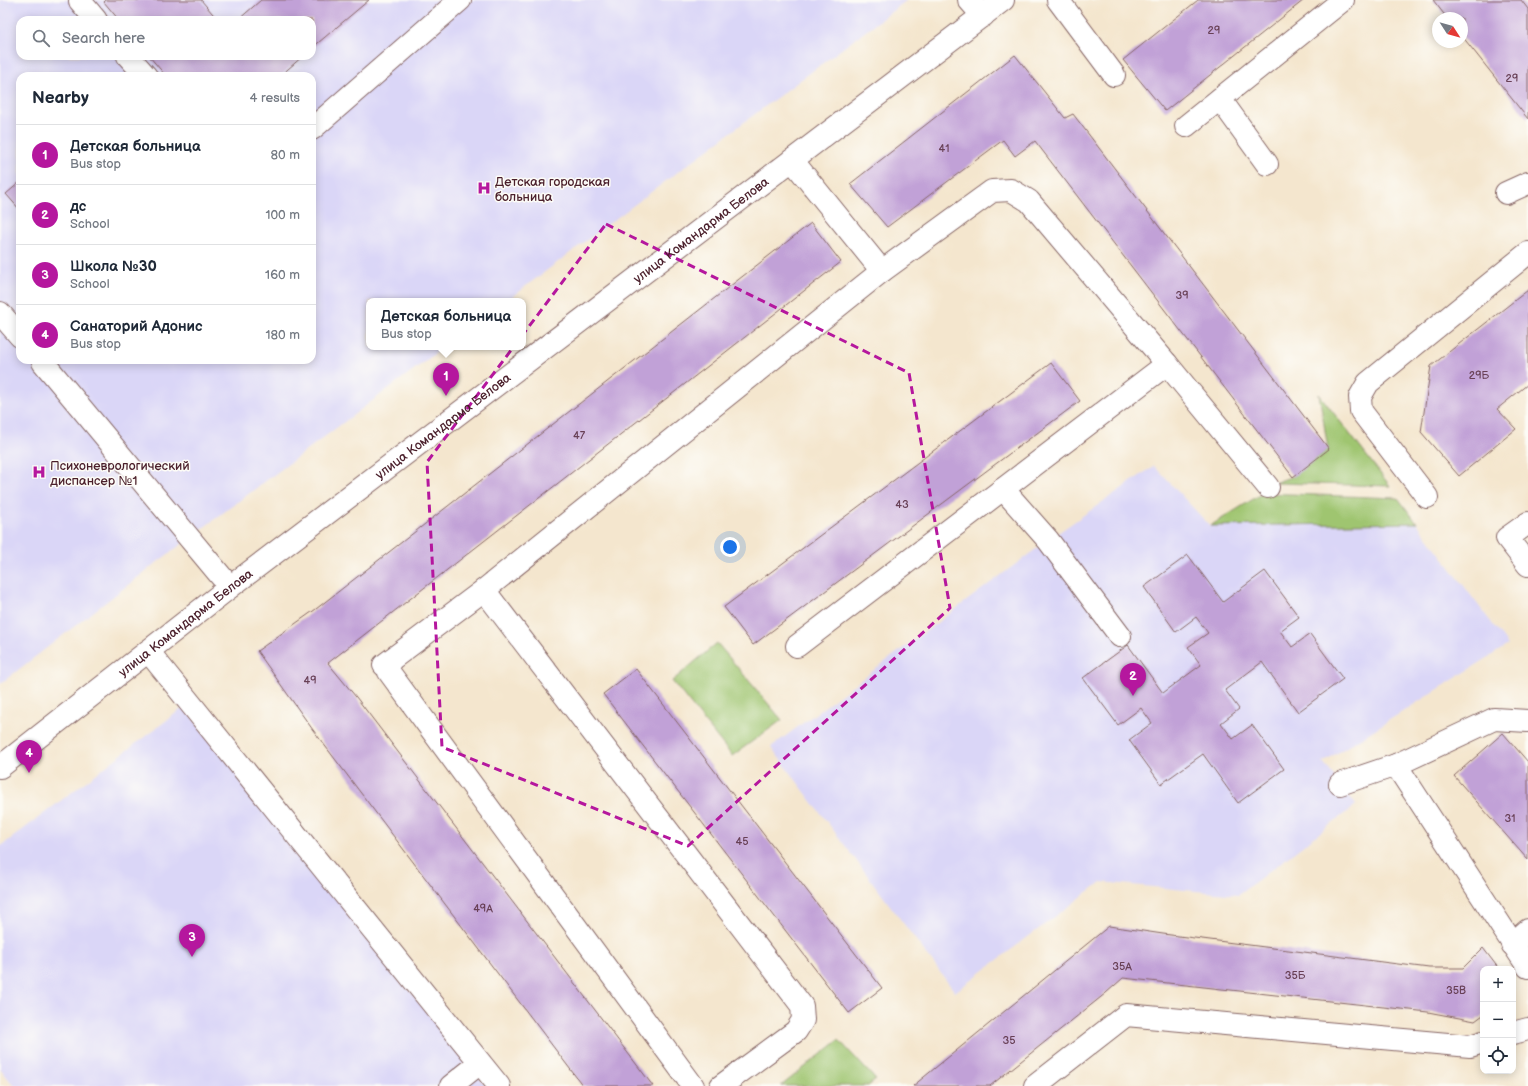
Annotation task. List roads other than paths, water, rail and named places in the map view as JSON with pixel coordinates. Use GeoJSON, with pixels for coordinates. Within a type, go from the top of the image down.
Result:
{"type":"FeatureCollection","features":[{"type":"Feature","properties":{"kind":"main road"},"geometry":{"type":"LineString","coordinates":[[82,0],[80,2],[92,16]]}},
{"type":"Feature","properties":{"kind":"main road"},"geometry":{"type":"LineString","coordinates":[[316,126],[460,0]]}},
{"type":"Feature","properties":{"kind":"main road","name":"улица Командарма Белова"},"geometry":{"type":"LineString","coordinates":[[0,767],[230,587],[792,160],[976,8],[1002,0]]}},
{"type":"Feature","properties":{"kind":"main road"},"geometry":{"type":"LineString","coordinates":[[1058,0],[1114,75]]}},
{"type":"Feature","properties":{"kind":"main road"},"geometry":{"type":"LineString","coordinates":[[1186,126],[1343,0]]}},
{"type":"Feature","properties":{"kind":"main road"},"geometry":{"type":"LineString","coordinates":[[132,60],[142,72]]}},
{"type":"Feature","properties":{"kind":"main road"},"geometry":{"type":"LineString","coordinates":[[1220,99],[1267,164]]}},
{"type":"Feature","properties":{"kind":"main road"},"geometry":{"type":"LineString","coordinates":[[792,160],[882,271]]}},
{"type":"Feature","properties":{"kind":"main road"},"geometry":{"type":"LineString","coordinates":[[1506,193],[1528,183]]}},
{"type":"Feature","properties":{"kind":"main road"},"geometry":{"type":"LineString","coordinates":[[693,1086],[386,669],[882,271],[992,191],[1011,190],[1029,201],[1268,488]]}},
{"type":"Feature","properties":{"kind":"main road"},"geometry":{"type":"LineString","coordinates":[[1428,497],[1361,411],[1360,396],[1368,383],[1528,253]]}},
{"type":"Feature","properties":{"kind":"main road"},"geometry":{"type":"LineString","coordinates":[[0,313],[16,331]]}},
{"type":"Feature","properties":{"kind":"main road"},"geometry":{"type":"LineString","coordinates":[[45,364],[230,587]]}},
{"type":"Feature","properties":{"kind":"main road"},"geometry":{"type":"LineString","coordinates":[[797,646],[1166,364]]}},
{"type":"Feature","properties":{"kind":"main road"},"geometry":{"type":"LineString","coordinates":[[1003,489],[1048,540],[1120,636]]}},
{"type":"Feature","properties":{"kind":"main road"},"geometry":{"type":"LineString","coordinates":[[1528,523],[1507,538],[1528,566]]}},
{"type":"Feature","properties":{"kind":"main road"},"geometry":{"type":"LineString","coordinates":[[484,590],[802,1006],[803,1020],[796,1031],[721,1086]]}},
{"type":"Feature","properties":{"kind":"main road"},"geometry":{"type":"LineString","coordinates":[[148,651],[498,1086]]}},
{"type":"Feature","properties":{"kind":"main road"},"geometry":{"type":"LineString","coordinates":[[1340,784],[1396,765],[1494,719],[1528,721]]}},
{"type":"Feature","properties":{"kind":"main road"},"geometry":{"type":"LineString","coordinates":[[1396,765],[1520,937],[1528,967]]}},
{"type":"Feature","properties":{"kind":"main road"},"geometry":{"type":"LineString","coordinates":[[1035,1086],[1126,1015],[1470,1046],[1480,1043]]}},
{"type":"Feature","properties":{"kind":"main road"},"geometry":{"type":"LineString","coordinates":[[1516,1032],[1528,1029]]}},
{"type":"Feature","properties":{"kind":"main road"},"geometry":{"type":"LineString","coordinates":[[451,1086],[480,1063]]}},
{"type":"Feature","properties":{"kind":"place","name":"Детская городская больница"},"geometry":{"type":"Point","coordinates":[484,188]}},
{"type":"Feature","properties":{"kind":"place","name":"Детская больница"},"geometry":{"type":"Point","coordinates":[446,396]}},
{"type":"Feature","properties":{"kind":"place","name":"Психоневрологический диспансер №1"},"geometry":{"type":"Point","coordinates":[39,472]}},
{"type":"Feature","properties":{"kind":"place","name":"дс"},"geometry":{"type":"Point","coordinates":[1133,696]}},
{"type":"Feature","properties":{"kind":"place","name":"Санаторий Адонис"},"geometry":{"type":"Point","coordinates":[29,773]}},
{"type":"Feature","properties":{"kind":"place","name":"Школа №30"},"geometry":{"type":"Point","coordinates":[192,957]}}]}
